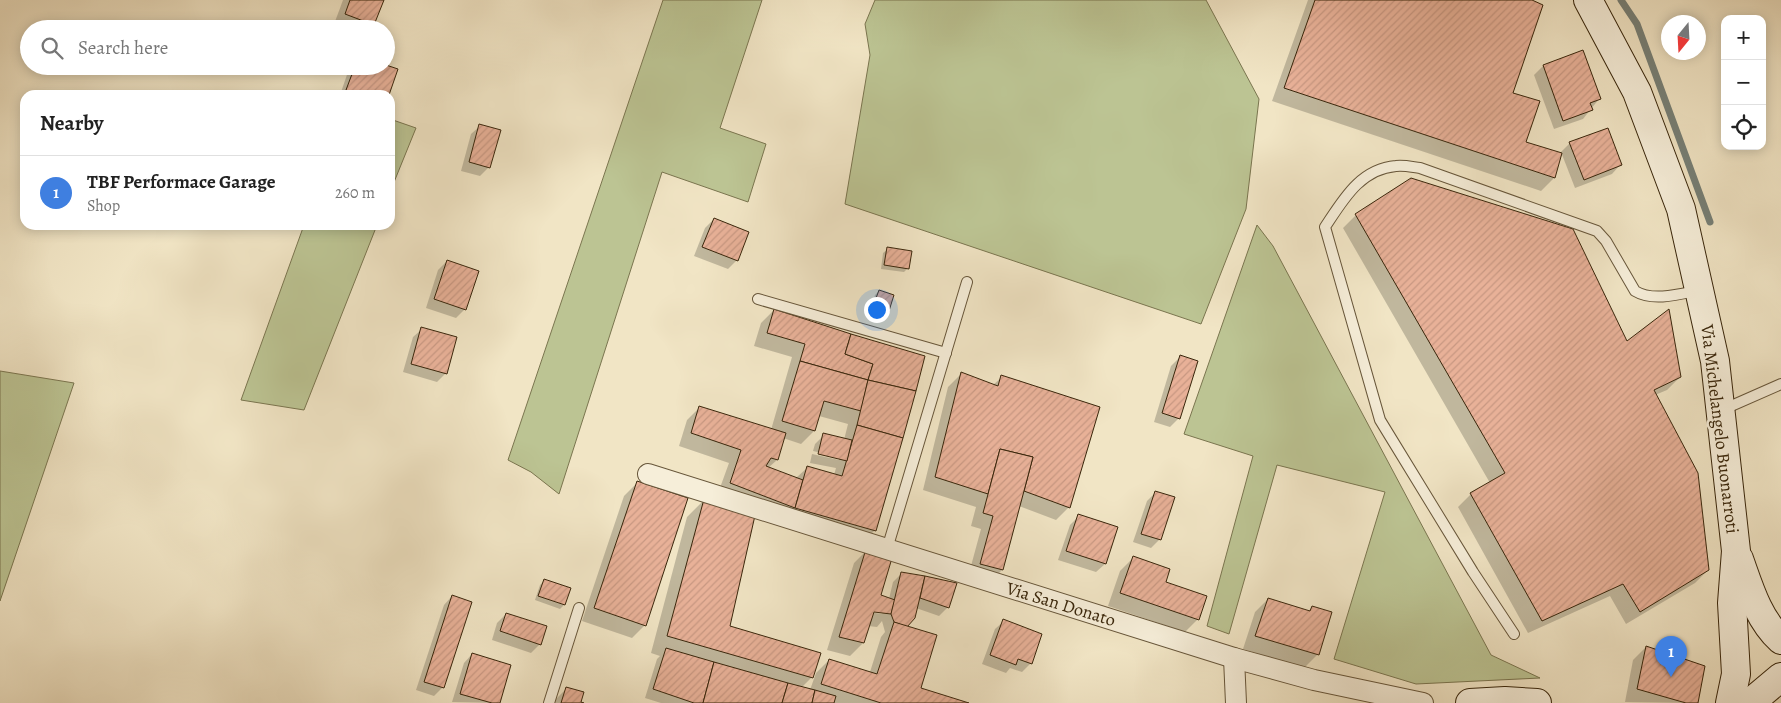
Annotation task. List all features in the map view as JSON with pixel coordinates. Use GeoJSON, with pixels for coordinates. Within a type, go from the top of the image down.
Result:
{"type":"FeatureCollection","features":[{"type":"Feature","properties":{"kind":"street","name":"Via Michelangelo Buonarroti"},"geometry":{"type":"LineString","coordinates":[[1588,0],[1638,92],[1681,208],[1715,361],[1722,410],[1736,551],[1732,603],[1736,674],[1730,703]]}},
{"type":"Feature","properties":{"kind":"street","name":"Via San Donato"},"geometry":{"type":"LineString","coordinates":[[648,474],[1234,658],[1314,680],[1423,703]]}},
{"type":"Feature","properties":{"kind":"street","name":"Via Michelangelo Buonarroti"},"geometry":{"type":"LineString","coordinates":[[1736,551],[1756,604],[1770,629],[1781,640]]}},
{"type":"Feature","properties":{"kind":"street"},"geometry":{"type":"LineString","coordinates":[[1234,658],[1236,703]]}},
{"type":"Feature","properties":{"kind":"street"},"geometry":{"type":"LineString","coordinates":[[1750,703],[1781,677]]}},
{"type":"Feature","properties":{"kind":"street"},"geometry":{"type":"LineString","coordinates":[[1470,703],[1505,701],[1537,703]]}},
{"type":"Feature","properties":{"kind":"lane"},"geometry":{"type":"LineString","coordinates":[[1514,634],[1473,572],[1380,420],[1325,227],[1348,192],[1374,171],[1397,166],[1420,168],[1597,231],[1606,241],[1635,291],[1641,294],[1651,296],[1700,290]]}},
{"type":"Feature","properties":{"kind":"lane"},"geometry":{"type":"LineString","coordinates":[[887,549],[967,282]]}},
{"type":"Feature","properties":{"kind":"lane"},"geometry":{"type":"LineString","coordinates":[[758,299],[946,353]]}},
{"type":"Feature","properties":{"kind":"lane"},"geometry":{"type":"LineString","coordinates":[[1722,410],[1781,384]]}},
{"type":"Feature","properties":{"kind":"lane"},"geometry":{"type":"LineString","coordinates":[[549,703],[579,608]]}},
{"type":"Feature","properties":{"kind":"green space"},"geometry":{"type":"Polygon","coordinates":[[[663,0],[762,0],[720,128],[766,144],[748,202],[662,172],[559,494],[531,472],[508,460],[663,0]]]}},
{"type":"Feature","properties":{"kind":"green space"},"geometry":{"type":"Polygon","coordinates":[[[875,0],[1206,0],[1259,99],[1246,209],[1201,324],[845,204],[870,55],[865,24],[875,0]]]}},
{"type":"Feature","properties":{"kind":"green space"},"geometry":{"type":"Polygon","coordinates":[[[395,121],[416,128],[395,180],[395,121]]]}},
{"type":"Feature","properties":{"kind":"green space"},"geometry":{"type":"Polygon","coordinates":[[[1257,225],[1273,246],[1491,655],[1540,678],[1416,684],[1334,659],[1385,492],[1277,465],[1229,634],[1207,626],[1253,456],[1184,434],[1257,225]]]}},
{"type":"Feature","properties":{"kind":"green space"},"geometry":{"type":"Polygon","coordinates":[[[302,230],[375,230],[304,410],[241,400],[302,230]]]}},
{"type":"Feature","properties":{"kind":"green space"},"geometry":{"type":"Polygon","coordinates":[[[0,371],[74,383],[0,601],[0,371]]]}},
{"type":"Feature","properties":{"kind":"building"},"geometry":{"type":"Polygon","coordinates":[[[350,0],[384,0],[376,20],[361,20],[345,14],[350,0]]]}},
{"type":"Feature","properties":{"kind":"building"},"geometry":{"type":"Polygon","coordinates":[[[1315,0],[1532,0],[1543,5],[1513,93],[1540,101],[1526,142],[1562,153],[1555,178],[1284,88],[1315,0]]]}},
{"type":"Feature","properties":{"kind":"building"},"geometry":{"type":"Polygon","coordinates":[[[1583,50],[1601,99],[1590,103],[1593,110],[1563,121],[1543,65],[1583,50]]]}},
{"type":"Feature","properties":{"kind":"building"},"geometry":{"type":"Polygon","coordinates":[[[395,68],[398,69],[391,90],[346,90],[352,75],[395,75],[395,68]]]}},
{"type":"Feature","properties":{"kind":"building"},"geometry":{"type":"Polygon","coordinates":[[[479,124],[501,130],[490,168],[469,162],[479,124]]]}},
{"type":"Feature","properties":{"kind":"building"},"geometry":{"type":"Polygon","coordinates":[[[1608,128],[1622,165],[1584,180],[1569,142],[1608,128]]]}},
{"type":"Feature","properties":{"kind":"building"},"geometry":{"type":"Polygon","coordinates":[[[1411,178],[1573,229],[1627,341],[1669,309],[1681,377],[1654,390],[1698,473],[1709,570],[1640,612],[1623,584],[1542,621],[1470,493],[1505,473],[1355,214],[1411,178]]]}},
{"type":"Feature","properties":{"kind":"building"},"geometry":{"type":"Polygon","coordinates":[[[714,218],[749,232],[738,261],[702,247],[714,218]]]}},
{"type":"Feature","properties":{"kind":"building"},"geometry":{"type":"Polygon","coordinates":[[[887,247],[912,251],[909,269],[884,265],[887,247]]]}},
{"type":"Feature","properties":{"kind":"building"},"geometry":{"type":"Polygon","coordinates":[[[447,260],[479,271],[466,310],[434,299],[447,260]]]}},
{"type":"Feature","properties":{"kind":"building"},"geometry":{"type":"Polygon","coordinates":[[[879,290],[894,295],[888,314],[872,309],[879,290]]]}},
{"type":"Feature","properties":{"kind":"building"},"geometry":{"type":"Polygon","coordinates":[[[774,309],[851,334],[845,354],[873,364],[868,380],[800,361],[805,344],[767,333],[774,309]]]}},
{"type":"Feature","properties":{"kind":"building"},"geometry":{"type":"Polygon","coordinates":[[[421,327],[457,337],[447,374],[411,364],[421,327]]]}},
{"type":"Feature","properties":{"kind":"building"},"geometry":{"type":"Polygon","coordinates":[[[851,334],[925,356],[916,391],[868,380],[873,364],[845,354],[851,334]]]}},
{"type":"Feature","properties":{"kind":"building"},"geometry":{"type":"Polygon","coordinates":[[[1180,355],[1198,361],[1180,419],[1162,413],[1180,355]]]}},
{"type":"Feature","properties":{"kind":"building"},"geometry":{"type":"Polygon","coordinates":[[[800,361],[868,380],[861,411],[824,401],[815,431],[782,421],[800,361]]]}},
{"type":"Feature","properties":{"kind":"building"},"geometry":{"type":"Polygon","coordinates":[[[961,372],[998,386],[1001,375],[1100,407],[1070,508],[1024,491],[1033,457],[1000,449],[988,494],[935,477],[961,372]]]}},
{"type":"Feature","properties":{"kind":"building"},"geometry":{"type":"Polygon","coordinates":[[[868,380],[916,391],[903,438],[857,425],[868,380]]]}},
{"type":"Feature","properties":{"kind":"building"},"geometry":{"type":"Polygon","coordinates":[[[699,406],[786,433],[778,460],[771,458],[766,466],[803,480],[795,508],[730,483],[741,450],[691,433],[699,406]]]}},
{"type":"Feature","properties":{"kind":"building"},"geometry":{"type":"Polygon","coordinates":[[[857,425],[903,438],[876,531],[795,508],[807,466],[842,476],[857,425]]]}},
{"type":"Feature","properties":{"kind":"building"},"geometry":{"type":"Polygon","coordinates":[[[823,433],[852,440],[847,461],[818,454],[823,433]]]}},
{"type":"Feature","properties":{"kind":"building"},"geometry":{"type":"Polygon","coordinates":[[[1000,449],[1033,457],[1003,570],[980,564],[993,516],[983,513],[1000,449]]]}},
{"type":"Feature","properties":{"kind":"building"},"geometry":{"type":"Polygon","coordinates":[[[637,481],[688,498],[646,626],[594,608],[637,481]]]}},
{"type":"Feature","properties":{"kind":"building"},"geometry":{"type":"Polygon","coordinates":[[[1155,491],[1175,497],[1161,540],[1141,534],[1155,491]]]}},
{"type":"Feature","properties":{"kind":"building"},"geometry":{"type":"Polygon","coordinates":[[[704,499],[756,511],[730,626],[821,653],[813,678],[667,636],[704,499]]]}},
{"type":"Feature","properties":{"kind":"building"},"geometry":{"type":"Polygon","coordinates":[[[1078,514],[1118,527],[1106,564],[1066,551],[1078,514]]]}},
{"type":"Feature","properties":{"kind":"building"},"geometry":{"type":"Polygon","coordinates":[[[866,549],[892,558],[881,595],[895,600],[891,614],[874,612],[864,643],[839,637],[866,549]]]}},
{"type":"Feature","properties":{"kind":"building"},"geometry":{"type":"Polygon","coordinates":[[[1133,556],[1170,569],[1166,582],[1207,596],[1199,620],[1120,593],[1133,556]]]}},
{"type":"Feature","properties":{"kind":"building"},"geometry":{"type":"Polygon","coordinates":[[[901,572],[925,576],[915,618],[907,627],[894,622],[891,614],[901,572]]]}},
{"type":"Feature","properties":{"kind":"building"},"geometry":{"type":"Polygon","coordinates":[[[925,576],[957,583],[949,608],[920,598],[925,576]]]}},
{"type":"Feature","properties":{"kind":"building"},"geometry":{"type":"Polygon","coordinates":[[[544,579],[571,588],[565,605],[538,596],[544,579]]]}},
{"type":"Feature","properties":{"kind":"building"},"geometry":{"type":"Polygon","coordinates":[[[452,595],[472,602],[444,688],[424,682],[452,595]]]}},
{"type":"Feature","properties":{"kind":"building"},"geometry":{"type":"Polygon","coordinates":[[[1268,598],[1310,611],[1312,606],[1332,612],[1319,655],[1255,636],[1268,598]]]}},
{"type":"Feature","properties":{"kind":"building"},"geometry":{"type":"Polygon","coordinates":[[[506,613],[547,626],[541,645],[500,631],[506,613]]]}},
{"type":"Feature","properties":{"kind":"building"},"geometry":{"type":"Polygon","coordinates":[[[1003,619],[1042,634],[1032,664],[1018,659],[1016,665],[990,655],[1003,619]]]}},
{"type":"Feature","properties":{"kind":"building"},"geometry":{"type":"Polygon","coordinates":[[[894,622],[937,635],[921,688],[969,703],[881,703],[821,684],[829,659],[877,674],[894,622]]]}},
{"type":"Feature","properties":{"kind":"building"},"geometry":{"type":"Polygon","coordinates":[[[1646,646],[1705,666],[1698,703],[1686,703],[1637,689],[1646,646]]]}},
{"type":"Feature","properties":{"kind":"building"},"geometry":{"type":"Polygon","coordinates":[[[666,648],[714,662],[703,703],[694,703],[653,689],[666,648]]]}},
{"type":"Feature","properties":{"kind":"building"},"geometry":{"type":"Polygon","coordinates":[[[472,653],[511,665],[500,703],[492,703],[460,694],[472,653]]]}},
{"type":"Feature","properties":{"kind":"building"},"geometry":{"type":"Polygon","coordinates":[[[714,662],[788,683],[782,703],[703,703],[714,662]]]}},
{"type":"Feature","properties":{"kind":"building"},"geometry":{"type":"Polygon","coordinates":[[[788,683],[815,690],[812,703],[782,703],[788,683]]]}},
{"type":"Feature","properties":{"kind":"building"},"geometry":{"type":"Polygon","coordinates":[[[566,687],[584,692],[581,702],[584,703],[561,703],[566,687]]]}},
{"type":"Feature","properties":{"kind":"building"},"geometry":{"type":"Polygon","coordinates":[[[815,690],[836,696],[834,703],[812,703],[815,690]]]}},
{"type":"Feature","properties":{"kind":"waterway"},"geometry":{"type":"LineString","coordinates":[[1621,0],[1637,24],[1710,222]]}},
{"type":"Feature","properties":{"kind":"place","name":"TBF Performace Garage"},"geometry":{"type":"Point","coordinates":[1671,677]}}]}
